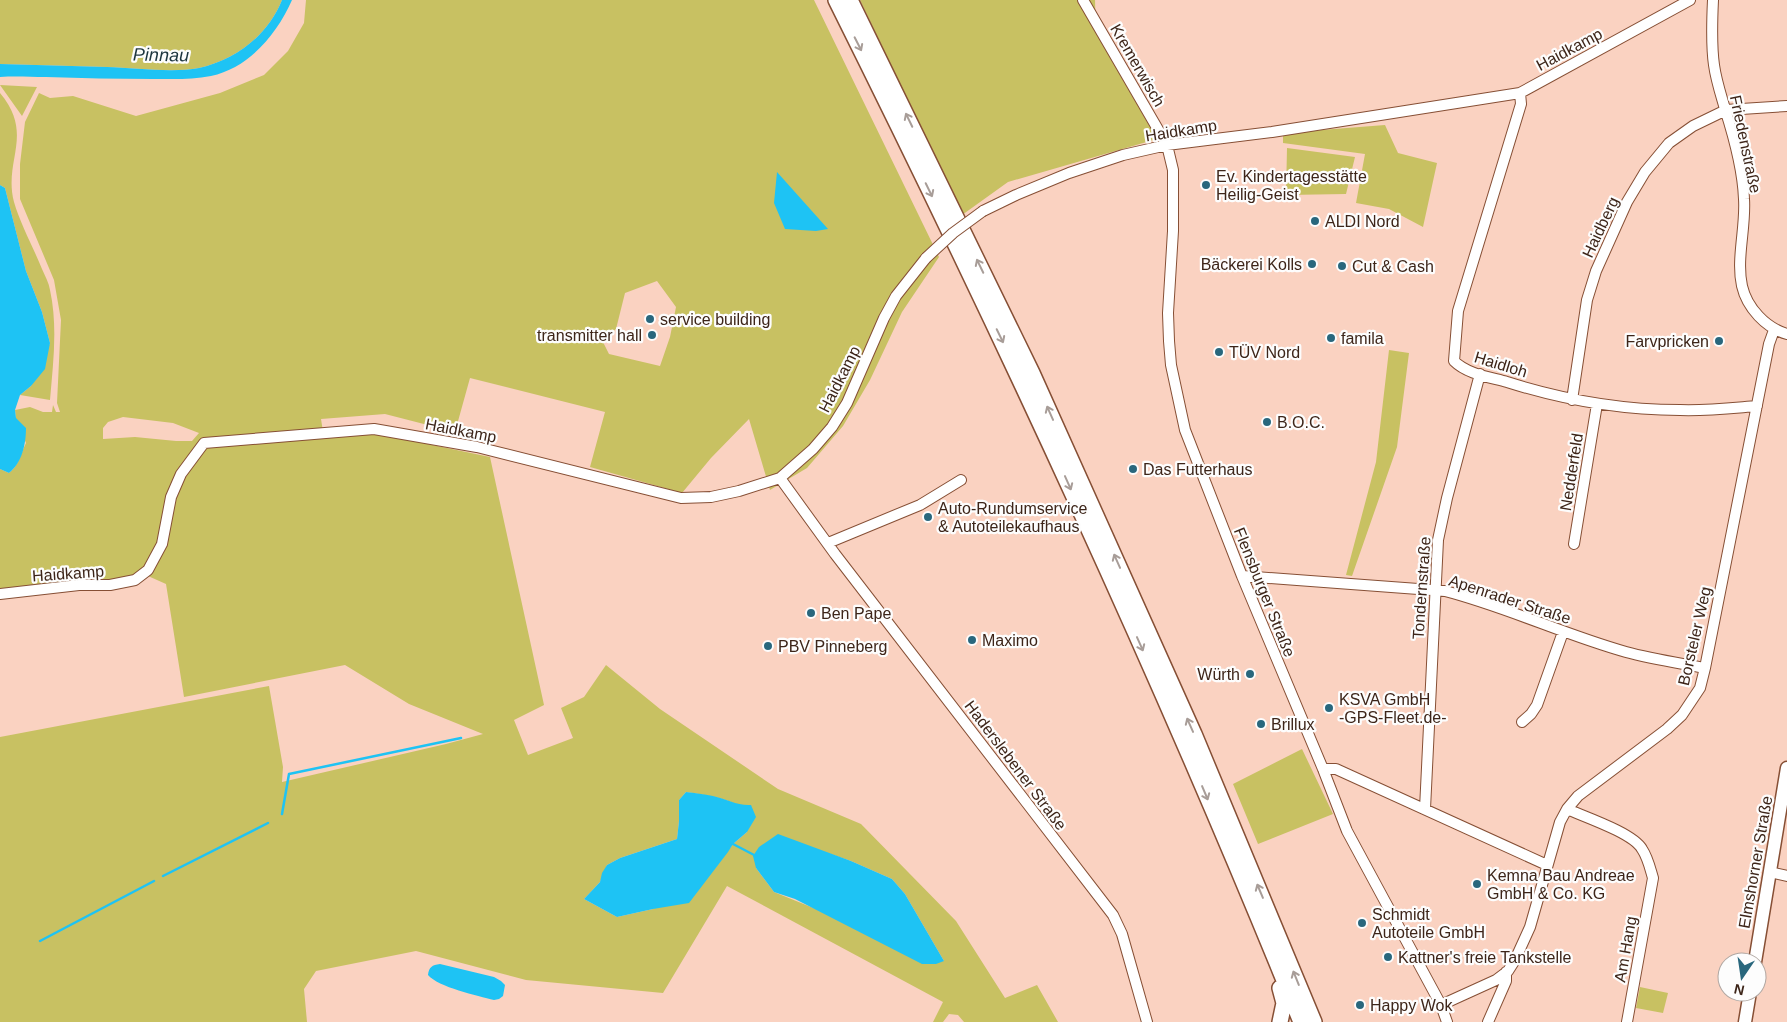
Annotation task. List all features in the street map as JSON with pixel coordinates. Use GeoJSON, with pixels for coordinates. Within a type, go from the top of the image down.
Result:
{"type":"FeatureCollection","features":[{"type":"Feature","properties":{"kind":"highway"},"geometry":{"type":"LineString","coordinates":[[836,0],[1022,383],[1121,599],[1267,938],[1310,1021]]}},
{"type":"Feature","properties":{"kind":"highway"},"geometry":{"type":"LineString","coordinates":[[850,0],[1040,391],[1194,734],[1310,1021]]}},
{"type":"Feature","properties":{"kind":"highway"},"geometry":{"type":"LineString","coordinates":[[1267,938],[1284,1003],[1280,1022]]}},
{"type":"Feature","properties":{"kind":"main road","name":"Elmshorner Straße"},"geometry":{"type":"LineString","coordinates":[[1757,952],[1787,768]]}},
{"type":"Feature","properties":{"kind":"main road"},"geometry":{"type":"LineString","coordinates":[[1745,1022],[1748,1002]]}},
{"type":"Feature","properties":{"kind":"street","name":"Kremerwisch"},"geometry":{"type":"LineString","coordinates":[[1084,0],[1167,145]]}},
{"type":"Feature","properties":{"kind":"street","name":"Haidkamp"},"geometry":{"type":"LineString","coordinates":[[0,594],[79,585],[110,585],[136,580],[148,570],[162,544],[171,497],[181,474],[204,443],[374,429],[477,447],[681,498],[711,497],[739,491],[780,478],[813,449],[832,427],[847,403],[884,318],[896,296],[926,258],[953,233],[983,211],[1016,194],[1069,173],[1123,155],[1167,145],[1272,132],[1520,93],[1690,0]]}},
{"type":"Feature","properties":{"kind":"street","name":"Friedenstraße"},"geometry":{"type":"LineString","coordinates":[[1713,0],[1714,65],[1739,167],[1744,199],[1742,286],[1747,300],[1756,313],[1774,330],[1787,334]]}},
{"type":"Feature","properties":{"kind":"street","name":"Haidloh"},"geometry":{"type":"LineString","coordinates":[[1520,93],[1521,104],[1458,312],[1454,361],[1461,368],[1480,374],[1550,395],[1597,404],[1682,410],[1757,406]]}},
{"type":"Feature","properties":{"kind":"street"},"geometry":{"type":"LineString","coordinates":[[1726,110],[1787,106]]}},
{"type":"Feature","properties":{"kind":"street","name":"Haidberg"},"geometry":{"type":"LineString","coordinates":[[1572,400],[1587,300],[1596,271],[1627,202],[1645,172],[1669,143],[1693,126],[1726,110]]}},
{"type":"Feature","properties":{"kind":"street","name":"Flensburger Straße"},"geometry":{"type":"LineString","coordinates":[[1167,145],[1173,170],[1173,231],[1168,313],[1171,365],[1185,430],[1242,576],[1347,831],[1441,1005],[1448,1022]]}},
{"type":"Feature","properties":{"kind":"street","name":"Borsteler Weg"},"geometry":{"type":"LineString","coordinates":[[1441,1005],[1496,980],[1506,972],[1515,960],[1530,927],[1546,865],[1560,822],[1567,809],[1578,796],[1667,729],[1682,715],[1700,688],[1706,668],[1769,344],[1774,330]]}},
{"type":"Feature","properties":{"kind":"street","name":"Tondernstraße"},"geometry":{"type":"LineString","coordinates":[[1425,809],[1438,540],[1447,498],[1480,374]]}},
{"type":"Feature","properties":{"kind":"street","name":"Nedderfeld"},"geometry":{"type":"LineString","coordinates":[[1574,544],[1597,404]]}},
{"type":"Feature","properties":{"kind":"street","name":"Haderslebener Straße"},"geometry":{"type":"LineString","coordinates":[[780,478],[1113,915],[1122,934],[1148,1022]]}},
{"type":"Feature","properties":{"kind":"street"},"geometry":{"type":"LineString","coordinates":[[828,543],[920,505],[961,480]]}},
{"type":"Feature","properties":{"kind":"street","name":"Apenrader Straße"},"geometry":{"type":"LineString","coordinates":[[1242,576],[1435,590],[1469,598],[1628,653],[1706,668]]}},
{"type":"Feature","properties":{"kind":"street"},"geometry":{"type":"LineString","coordinates":[[1522,722],[1531,714],[1537,704],[1563,632]]}},
{"type":"Feature","properties":{"kind":"street"},"geometry":{"type":"LineString","coordinates":[[1323,769],[1336,769],[1546,865]]}},
{"type":"Feature","properties":{"kind":"street","name":"Am Hang"},"geometry":{"type":"LineString","coordinates":[[1567,809],[1629,836],[1641,847],[1653,878],[1627,1022]]}},
{"type":"Feature","properties":{"kind":"street"},"geometry":{"type":"LineString","coordinates":[[1770,872],[1787,876]]}},
{"type":"Feature","properties":{"kind":"street","name":"Borsteler Weg"},"geometry":{"type":"LineString","coordinates":[[1488,1022],[1506,981],[1506,972]]}},
{"type":"Feature","properties":{"kind":"shaded area"},"geometry":{"type":"Polygon","coordinates":[[[0,0],[282,0],[276,13],[259,35],[238,52],[226,59],[199,68],[166,70],[0,64],[0,0]]]}},
{"type":"Feature","properties":{"kind":"shaded area"},"geometry":{"type":"Polygon","coordinates":[[[306,0],[814,0],[939,257],[902,312],[870,380],[843,426],[807,468],[770,490],[749,419],[711,458],[682,493],[590,467],[605,412],[470,378],[455,432],[385,414],[321,419],[324,438],[375,433],[490,457],[544,705],[514,720],[528,755],[573,738],[561,708],[584,697],[606,665],[660,709],[778,789],[861,824],[956,921],[1005,998],[1037,985],[1058,1022],[964,1022],[958,1015],[949,1014],[943,1022],[933,1022],[943,1002],[727,886],[663,993],[526,980],[416,951],[316,971],[304,989],[307,1022],[0,1022],[0,737],[269,686],[283,767],[282,782],[483,734],[409,704],[345,665],[184,697],[166,584],[148,576],[136,575],[111,580],[0,590],[0,469],[9,473],[12,470],[26,443],[16,419],[15,410],[30,407],[43,412],[52,412],[53,405],[56,412],[60,412],[57,403],[61,320],[54,280],[20,199],[20,164],[25,122],[39,93],[50,98],[73,96],[136,116],[220,93],[264,75],[288,51],[304,23],[306,0]],[[657,281],[625,293],[616,329],[602,340],[609,354],[660,366],[670,337],[676,307],[657,281]],[[123,417],[108,422],[103,428],[103,439],[135,437],[192,441],[199,433],[173,423],[123,417]],[[686,792],[679,800],[677,839],[620,858],[607,865],[600,882],[584,899],[617,917],[653,909],[712,872],[733,844],[747,832],[740,806],[734,803],[686,792]],[[816,849],[756,868],[774,892],[944,961],[905,894],[892,879],[851,861],[816,849]]]}},
{"type":"Feature","properties":{"kind":"shaded area"},"geometry":{"type":"Polygon","coordinates":[[[860,0],[1095,0],[1096,33],[1157,139],[1008,182],[962,215],[860,0]]]}},
{"type":"Feature","properties":{"kind":"shaded area"},"geometry":{"type":"Polygon","coordinates":[[[0,85],[37,87],[22,116],[0,85]]]}},
{"type":"Feature","properties":{"kind":"shaded area"},"geometry":{"type":"Polygon","coordinates":[[[0,93],[10,108],[17,135],[12,173],[14,202],[48,282],[52,304],[54,345],[50,400],[20,395],[31,386],[50,343],[42,312],[26,271],[5,188],[0,185],[0,93]]]}},
{"type":"Feature","properties":{"kind":"shaded area"},"geometry":{"type":"Polygon","coordinates":[[[1385,125],[1398,153],[1437,163],[1423,227],[1389,209],[1356,203],[1365,154],[1283,143],[1283,133],[1385,125]]]}},
{"type":"Feature","properties":{"kind":"shaded area"},"geometry":{"type":"Polygon","coordinates":[[[1287,148],[1355,157],[1346,194],[1286,195],[1287,148]]]}},
{"type":"Feature","properties":{"kind":"shaded area"},"geometry":{"type":"Polygon","coordinates":[[[1389,350],[1409,353],[1397,447],[1352,576],[1346,575],[1376,462],[1389,350]]]}},
{"type":"Feature","properties":{"kind":"shaded area"},"geometry":{"type":"Polygon","coordinates":[[[1302,749],[1333,814],[1258,844],[1233,784],[1302,749]]]}},
{"type":"Feature","properties":{"kind":"shaded area"},"geometry":{"type":"Polygon","coordinates":[[[1640,987],[1668,993],[1663,1013],[1636,1008],[1640,987]]]}},
{"type":"Feature","properties":{"kind":"water"},"geometry":{"type":"Polygon","coordinates":[[[282,0],[292,0],[270,37],[260,48],[238,66],[211,76],[175,79],[0,77],[0,64],[166,70],[199,68],[226,59],[249,44],[268,24],[282,0]]]}},
{"type":"Feature","properties":{"kind":"water"},"geometry":{"type":"Polygon","coordinates":[[[777,172],[828,229],[816,231],[785,229],[774,203],[777,172]]]}},
{"type":"Feature","properties":{"kind":"water"},"geometry":{"type":"Polygon","coordinates":[[[0,185],[5,188],[26,271],[42,312],[50,343],[45,369],[31,386],[20,395],[15,410],[16,418],[26,428],[26,434],[20,459],[9,473],[0,469],[0,185]]]}},
{"type":"Feature","properties":{"kind":"water"},"geometry":{"type":"Polygon","coordinates":[[[686,792],[710,795],[751,805],[756,817],[747,832],[733,844],[689,903],[617,917],[584,899],[600,882],[602,873],[607,865],[620,858],[677,839],[679,800],[686,792]]]}},
{"type":"Feature","properties":{"kind":"water"},"geometry":{"type":"Polygon","coordinates":[[[778,834],[851,861],[892,879],[905,894],[944,961],[936,964],[922,964],[795,899],[774,892],[756,868],[753,856],[759,847],[778,834]]]}},
{"type":"Feature","properties":{"kind":"water"},"geometry":{"type":"Polygon","coordinates":[[[440,964],[494,977],[505,985],[503,996],[494,1000],[440,983],[428,975],[431,967],[440,964]]]}},
{"type":"Feature","properties":{"kind":"waterway"},"geometry":{"type":"LineString","coordinates":[[282,814],[289,774],[461,738]]}},
{"type":"Feature","properties":{"kind":"waterway"},"geometry":{"type":"LineString","coordinates":[[163,876],[268,823]]}},
{"type":"Feature","properties":{"kind":"waterway"},"geometry":{"type":"LineString","coordinates":[[733,844],[756,856]]}},
{"type":"Feature","properties":{"kind":"waterway"},"geometry":{"type":"LineString","coordinates":[[40,941],[154,881]]}},
{"type":"Feature","properties":{"kind":"place","name":"Ev. Kindertagesstätte Heilig-Geist"},"geometry":{"type":"Point","coordinates":[1206,185]}},
{"type":"Feature","properties":{"kind":"place","name":"ALDI Nord"},"geometry":{"type":"Point","coordinates":[1315,221]}},
{"type":"Feature","properties":{"kind":"place","name":"Bäckerei Kolls"},"geometry":{"type":"Point","coordinates":[1312,264]}},
{"type":"Feature","properties":{"kind":"place","name":"Cut & Cash"},"geometry":{"type":"Point","coordinates":[1342,266]}},
{"type":"Feature","properties":{"kind":"place","name":"service building"},"geometry":{"type":"Point","coordinates":[650,319]}},
{"type":"Feature","properties":{"kind":"place","name":"transmitter hall"},"geometry":{"type":"Point","coordinates":[652,335]}},
{"type":"Feature","properties":{"kind":"place","name":"famila"},"geometry":{"type":"Point","coordinates":[1331,338]}},
{"type":"Feature","properties":{"kind":"place","name":"Farvpricken"},"geometry":{"type":"Point","coordinates":[1719,341]}},
{"type":"Feature","properties":{"kind":"place","name":"TÜV Nord"},"geometry":{"type":"Point","coordinates":[1219,352]}},
{"type":"Feature","properties":{"kind":"place","name":"B.O.C."},"geometry":{"type":"Point","coordinates":[1267,422]}},
{"type":"Feature","properties":{"kind":"place","name":"Das Futterhaus"},"geometry":{"type":"Point","coordinates":[1133,469]}},
{"type":"Feature","properties":{"kind":"place","name":"Auto-Rundumservice & Autoteilekaufhaus"},"geometry":{"type":"Point","coordinates":[928,517]}},
{"type":"Feature","properties":{"kind":"place","name":"Ben Pape"},"geometry":{"type":"Point","coordinates":[811,613]}},
{"type":"Feature","properties":{"kind":"place","name":"Maximo"},"geometry":{"type":"Point","coordinates":[972,640]}},
{"type":"Feature","properties":{"kind":"place","name":"PBV Pinneberg"},"geometry":{"type":"Point","coordinates":[768,646]}},
{"type":"Feature","properties":{"kind":"place","name":"Würth"},"geometry":{"type":"Point","coordinates":[1250,674]}},
{"type":"Feature","properties":{"kind":"place","name":"KSVA GmbH -GPS-Fleet.de-"},"geometry":{"type":"Point","coordinates":[1329,708]}},
{"type":"Feature","properties":{"kind":"place","name":"Brillux"},"geometry":{"type":"Point","coordinates":[1261,724]}},
{"type":"Feature","properties":{"kind":"place","name":"Kemna Bau Andreae GmbH & Co. KG"},"geometry":{"type":"Point","coordinates":[1477,884]}},
{"type":"Feature","properties":{"kind":"place","name":"Schmidt Autoteile GmbH"},"geometry":{"type":"Point","coordinates":[1362,923]}},
{"type":"Feature","properties":{"kind":"place","name":"Kattner's freie Tankstelle"},"geometry":{"type":"Point","coordinates":[1388,957]}},
{"type":"Feature","properties":{"kind":"place","name":"Happy Wok"},"geometry":{"type":"Point","coordinates":[1360,1005]}},
{"type":"Feature","properties":{"kind":"water label","name":"Pinnau"},"geometry":{"type":"Point","coordinates":[161,55]}}]}
